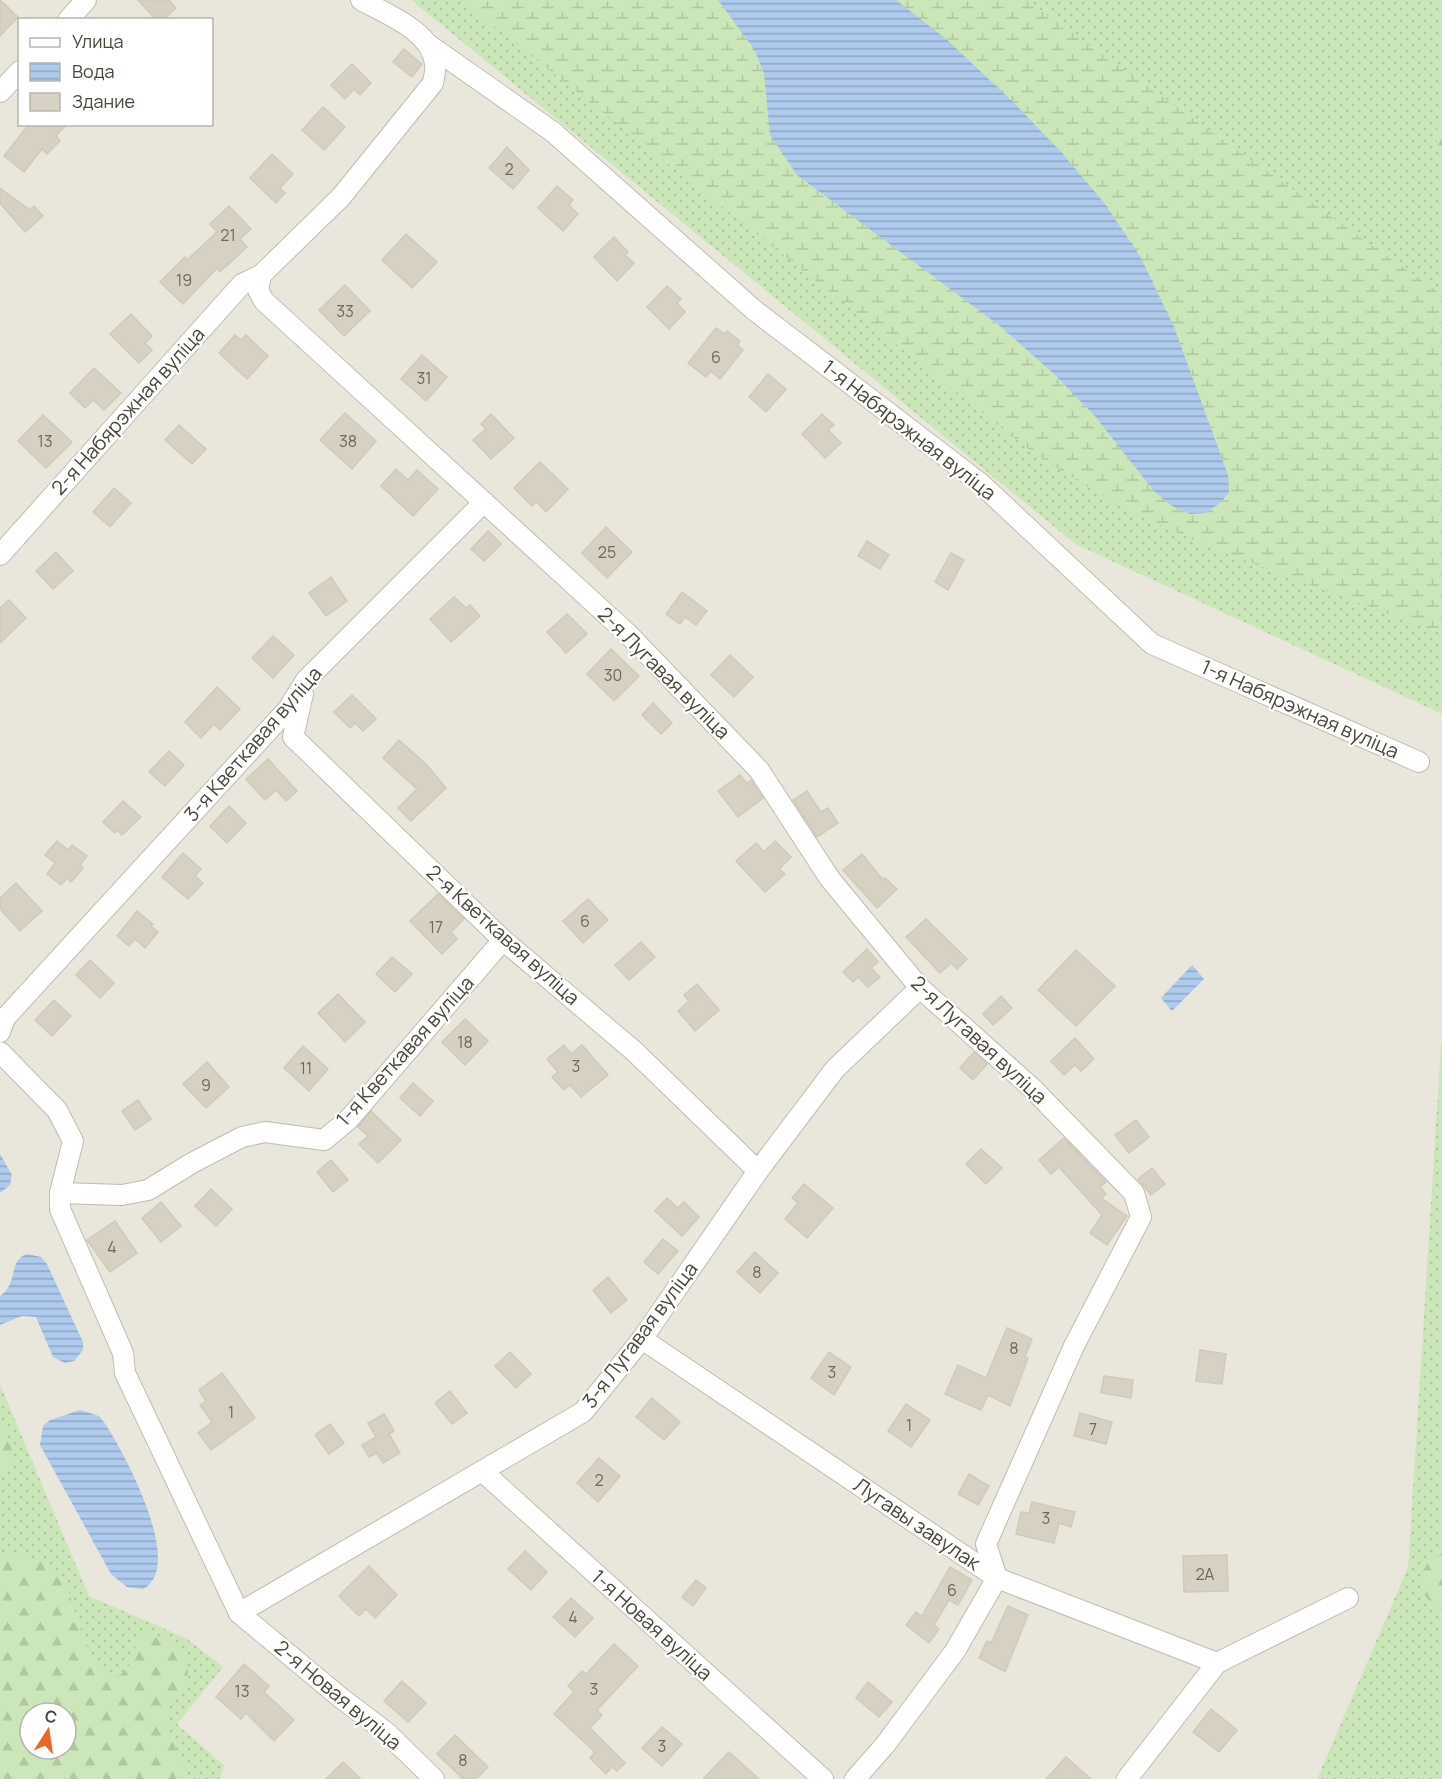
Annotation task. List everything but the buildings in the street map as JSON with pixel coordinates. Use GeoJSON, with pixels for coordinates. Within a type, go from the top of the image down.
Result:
{"type":"FeatureCollection","features":[{"type":"Feature","properties":{"kind":"street"},"geometry":{"type":"LineString","coordinates":[[70,18],[86,0]]}},
{"type":"Feature","properties":{"kind":"street"},"geometry":{"type":"LineString","coordinates":[[362,0],[415,32],[429,45]]}},
{"type":"Feature","properties":{"kind":"street","name":"2-я Набярэжная вуліца"},"geometry":{"type":"LineString","coordinates":[[0,555],[242,284],[261,275],[341,197],[433,83],[435,63],[429,45]]}},
{"type":"Feature","properties":{"kind":"street","name":"1-я Набярэжная вуліца"},"geometry":{"type":"LineString","coordinates":[[429,45],[553,132],[754,310],[980,483],[1152,644],[1419,762]]}},
{"type":"Feature","properties":{"kind":"street"},"geometry":{"type":"LineString","coordinates":[[0,92],[18,73]]}},
{"type":"Feature","properties":{"kind":"street","name":"2-я Лугавая вуліца"},"geometry":{"type":"LineString","coordinates":[[261,275],[258,290],[264,301],[628,634],[759,770],[830,879],[920,988],[1041,1097],[1134,1193],[1141,1217],[1074,1346],[986,1544],[997,1578]]}},
{"type":"Feature","properties":{"kind":"street","name":"3-я Кветкавая вуліца"},"geometry":{"type":"LineString","coordinates":[[3,1025],[288,709],[306,680],[484,502]]}},
{"type":"Feature","properties":{"kind":"street","name":"2-я Кветкавая вуліца"},"geometry":{"type":"LineString","coordinates":[[306,680],[294,737],[504,940],[634,1051],[758,1171]]}},
{"type":"Feature","properties":{"kind":"street","name":"1-я Кветкавая вуліца"},"geometry":{"type":"LineString","coordinates":[[60,1193],[122,1195],[148,1190],[192,1163],[242,1137],[265,1132],[324,1140],[349,1119],[504,940]]}},
{"type":"Feature","properties":{"kind":"street","name":"3-я Лугавая вуліца"},"geometry":{"type":"LineString","coordinates":[[239,1613],[583,1412],[642,1339],[758,1171],[835,1069],[920,988]]}},
{"type":"Feature","properties":{"kind":"street"},"geometry":{"type":"LineString","coordinates":[[0,1052],[57,1110],[73,1141],[60,1193],[60,1209],[123,1353],[125,1373],[215,1557],[239,1613]]}},
{"type":"Feature","properties":{"kind":"street","name":"Лугавы завулак"},"geometry":{"type":"LineString","coordinates":[[642,1339],[997,1578],[1217,1663]]}},
{"type":"Feature","properties":{"kind":"street","name":"1-я Новая вуліца"},"geometry":{"type":"LineString","coordinates":[[482,1471],[823,1779]]}},
{"type":"Feature","properties":{"kind":"street"},"geometry":{"type":"LineString","coordinates":[[855,1779],[885,1745],[955,1651],[997,1578]]}},
{"type":"Feature","properties":{"kind":"street"},"geometry":{"type":"LineString","coordinates":[[1127,1779],[1217,1663],[1348,1598]]}},
{"type":"Feature","properties":{"kind":"street","name":"2-я Новая вуліца"},"geometry":{"type":"LineString","coordinates":[[239,1613],[341,1698],[386,1732],[434,1779]]}},
{"type":"Feature","properties":{"kind":"shaded area"},"geometry":{"type":"Polygon","coordinates":[[[0,0],[411,0],[1075,544],[1442,714],[1442,1027],[1408,1567],[1317,1779],[220,1779],[224,1765],[177,1724],[186,1638],[89,1596],[0,1384],[0,0]]]}},
{"type":"Feature","properties":{"kind":"green space"},"geometry":{"type":"Polygon","coordinates":[[[411,0],[1442,0],[1442,714],[1075,544],[411,0]]]}},
{"type":"Feature","properties":{"kind":"green space"},"geometry":{"type":"Polygon","coordinates":[[[461,0],[1026,0],[1442,295],[1442,634],[1209,547],[1119,506],[1036,455],[461,0]]]}},
{"type":"Feature","properties":{"kind":"green space"},"geometry":{"type":"Polygon","coordinates":[[[1442,118],[1442,157],[1436,137],[1442,118]]]}},
{"type":"Feature","properties":{"kind":"green space"},"geometry":{"type":"Polygon","coordinates":[[[1442,1027],[1442,1779],[1317,1779],[1408,1567],[1442,1027]]]}},
{"type":"Feature","properties":{"kind":"green space"},"geometry":{"type":"Polygon","coordinates":[[[0,1384],[89,1596],[186,1638],[223,1667],[177,1724],[224,1765],[220,1779],[0,1779],[0,1384]]]}},
{"type":"Feature","properties":{"kind":"green space"},"geometry":{"type":"Polygon","coordinates":[[[0,1416],[12,1450],[11,1464],[0,1472],[0,1416]]]}},
{"type":"Feature","properties":{"kind":"green space"},"geometry":{"type":"Polygon","coordinates":[[[0,1553],[37,1560],[59,1575],[67,1587],[88,1648],[96,1664],[106,1674],[116,1677],[127,1668],[139,1638],[147,1634],[172,1643],[184,1655],[188,1670],[186,1680],[169,1706],[167,1717],[170,1733],[188,1779],[0,1779],[0,1553]]]}},
{"type":"Feature","properties":{"kind":"green space"},"geometry":{"type":"Polygon","coordinates":[[[1442,1554],[1442,1610],[1431,1603],[1420,1589],[1425,1567],[1442,1554]]]}},
{"type":"Feature","properties":{"kind":"water"},"geometry":{"type":"Polygon","coordinates":[[[718,0],[896,0],[946,39],[1013,102],[1062,153],[1105,204],[1140,256],[1174,327],[1228,475],[1229,492],[1221,502],[1206,513],[1190,514],[1172,506],[1154,491],[1094,415],[1054,374],[1000,326],[797,175],[770,135],[764,73],[754,49],[718,0]]]}},
{"type":"Feature","properties":{"kind":"water"},"geometry":{"type":"Polygon","coordinates":[[[1192,965],[1204,979],[1172,1011],[1161,998],[1192,965]]]}},
{"type":"Feature","properties":{"kind":"water"},"geometry":{"type":"Polygon","coordinates":[[[0,1154],[12,1175],[10,1185],[0,1193],[0,1154]]]}},
{"type":"Feature","properties":{"kind":"water"},"geometry":{"type":"Polygon","coordinates":[[[27,1254],[41,1257],[47,1264],[83,1342],[83,1350],[74,1361],[65,1363],[53,1357],[36,1317],[22,1316],[0,1325],[0,1296],[10,1285],[17,1261],[27,1254]]]}},
{"type":"Feature","properties":{"kind":"water"},"geometry":{"type":"Polygon","coordinates":[[[80,1410],[99,1416],[106,1425],[137,1483],[147,1509],[155,1535],[158,1558],[154,1577],[143,1589],[127,1587],[111,1574],[40,1445],[43,1426],[50,1420],[80,1410]]]}}]}
